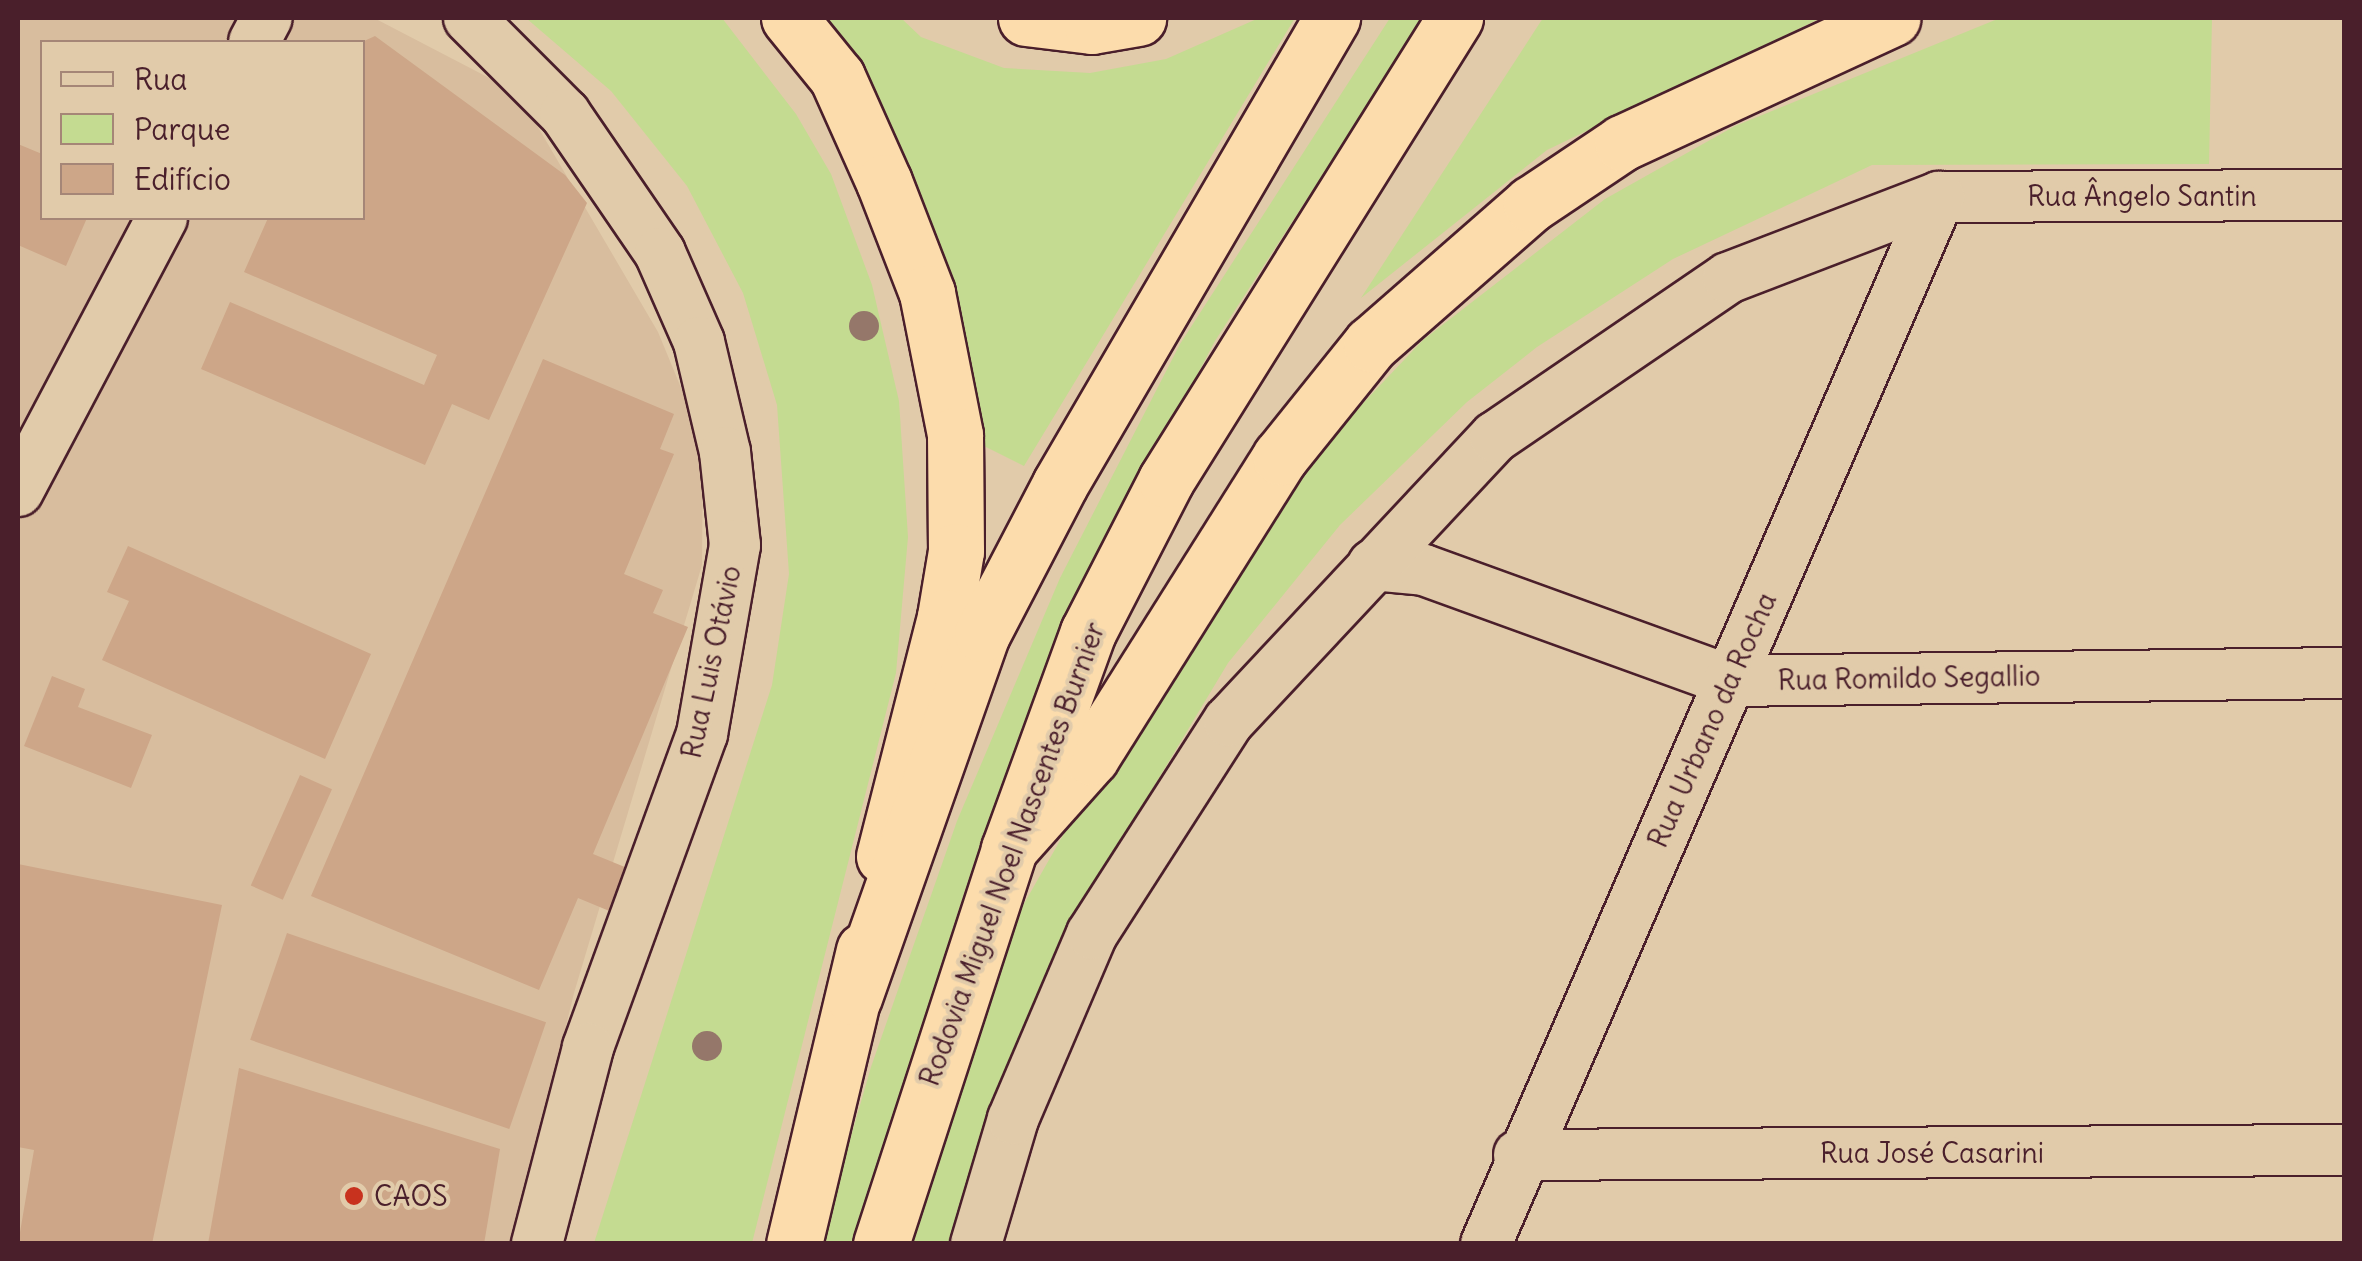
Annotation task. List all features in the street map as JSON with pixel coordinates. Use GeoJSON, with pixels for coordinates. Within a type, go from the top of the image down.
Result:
{"type":"FeatureCollection","features":[{"type":"Feature","properties":{"kind":"highway"},"geometry":{"type":"LineString","coordinates":[[789,18],[837,78],[884,182],[927,294],[955,435],[956,551],[945,617],[901,779],[854,997],[794,1244]]}},
{"type":"Feature","properties":{"kind":"highway"},"geometry":{"type":"LineString","coordinates":[[1026,18],[1092,26],[1138,18]]}},
{"type":"Feature","properties":{"kind":"highway"},"geometry":{"type":"LineString","coordinates":[[854,997],[982,634],[1060,484],[1332,18]]}},
{"type":"Feature","properties":{"kind":"highway","name":"Rodovia Miguel Noel Nascentes Burnier"},"geometry":{"type":"LineString","coordinates":[[881,1244],[1009,849],[1088,632],[1166,480],[1455,18]]}},
{"type":"Feature","properties":{"kind":"highway"},"geometry":{"type":"LineString","coordinates":[[1009,849],[1091,756],[1280,457],[1399,318],[1530,204],[1622,143],[1892,18]]}},
{"type":"Feature","properties":{"kind":"street"},"geometry":{"type":"LineString","coordinates":[[255,40],[267,18]]}},
{"type":"Feature","properties":{"kind":"street","name":"Rua Luis Otávio"},"geometry":{"type":"LineString","coordinates":[[468,18],[565,114],[660,253],[698,342],[726,452],[735,545],[702,734],[588,1048],[537,1244]]}},
{"type":"Feature","properties":{"kind":"street","name":"Rua Ângelo Santin"},"geometry":{"type":"LineString","coordinates":[[1939,198],[2344,195]]}},
{"type":"Feature","properties":{"kind":"street"},"geometry":{"type":"LineString","coordinates":[[976,1244],[1013,1119],[1092,934],[1230,721],[1496,436],[1728,278],[1939,198]]}},
{"type":"Feature","properties":{"kind":"street","name":"Rua Urbano da Rocha"},"geometry":{"type":"LineString","coordinates":[[1486,1244],[1519,1155],[1939,198]]}},
{"type":"Feature","properties":{"kind":"street"},"geometry":{"type":"LineString","coordinates":[[18,491],[161,220]]}},
{"type":"Feature","properties":{"kind":"street","name":"Rua Romildo Segallio"},"geometry":{"type":"LineString","coordinates":[[1373,566],[1424,570],[1730,680],[2344,673]]}},
{"type":"Feature","properties":{"kind":"street","name":"Rua José Casarini"},"geometry":{"type":"LineString","coordinates":[[1519,1155],[2344,1150]]}},
{"type":"Feature","properties":{"kind":"shaded area"},"geometry":{"type":"Polygon","coordinates":[[[18,18],[374,18],[518,93],[658,332],[703,441],[702,565],[574,993],[513,1243],[18,1243],[18,18]]]}},
{"type":"Feature","properties":{"kind":"green space"},"geometry":{"type":"Polygon","coordinates":[[[526,18],[722,18],[796,114],[831,174],[872,285],[899,401],[908,537],[896,673],[752,1243],[594,1243],[772,685],[789,574],[777,405],[743,293],[687,186],[611,91],[526,18]]]}},
{"type":"Feature","properties":{"kind":"green space"},"geometry":{"type":"Polygon","coordinates":[[[821,18],[901,18],[921,37],[1004,68],[1090,73],[1166,59],[1259,18],[1295,18],[1024,466],[984,446],[916,192],[821,18]]]}},
{"type":"Feature","properties":{"kind":"green space"},"geometry":{"type":"Polygon","coordinates":[[[1390,18],[1424,18],[1215,341],[1059,637],[965,890],[887,1136],[861,1243],[820,1244],[871,1067],[957,821],[1060,578],[1180,344],[1390,18]]]}},
{"type":"Feature","properties":{"kind":"green space"},"geometry":{"type":"Polygon","coordinates":[[[1543,18],[1821,18],[1547,150],[1361,298],[1543,18]]]}},
{"type":"Feature","properties":{"kind":"green space"},"geometry":{"type":"Polygon","coordinates":[[[2000,18],[2212,18],[2209,164],[1872,165],[1673,259],[1537,347],[1467,402],[1340,525],[1228,663],[1118,846],[1062,960],[959,1243],[900,1244],[1013,923],[1115,744],[1311,458],[1423,340],[1605,199],[1735,126],[2000,18]]]}},
{"type":"Feature","properties":{"kind":"building"},"geometry":{"type":"Polygon","coordinates":[[[375,36],[565,175],[587,203],[489,420],[452,404],[425,465],[201,369],[230,302],[424,385],[437,355],[244,272],[267,220],[365,220],[365,41],[375,36]]]}},
{"type":"Feature","properties":{"kind":"building"},"geometry":{"type":"Polygon","coordinates":[[[18,144],[40,153],[40,220],[86,220],[66,266],[18,245],[18,144]]]}},
{"type":"Feature","properties":{"kind":"building"},"geometry":{"type":"Polygon","coordinates":[[[543,359],[674,414],[660,449],[674,454],[624,574],[663,590],[653,613],[688,627],[593,854],[637,872],[619,915],[578,898],[539,990],[311,896],[543,359]]]}},
{"type":"Feature","properties":{"kind":"building"},"geometry":{"type":"Polygon","coordinates":[[[128,546],[371,654],[325,759],[102,660],[129,601],[107,592],[128,546]]]}},
{"type":"Feature","properties":{"kind":"building"},"geometry":{"type":"Polygon","coordinates":[[[52,676],[85,689],[78,707],[152,735],[131,788],[24,746],[52,676]]]}},
{"type":"Feature","properties":{"kind":"building"},"geometry":{"type":"Polygon","coordinates":[[[300,775],[332,789],[283,900],[251,886],[300,775]]]}},
{"type":"Feature","properties":{"kind":"building"},"geometry":{"type":"Polygon","coordinates":[[[18,864],[222,905],[152,1244],[18,1244],[34,1150],[18,1147],[18,864]]]}},
{"type":"Feature","properties":{"kind":"building"},"geometry":{"type":"Polygon","coordinates":[[[287,933],[546,1022],[509,1129],[250,1040],[287,933]]]}},
{"type":"Feature","properties":{"kind":"building","name":"CAOS"},"geometry":{"type":"Polygon","coordinates":[[[239,1068],[500,1149],[484,1244],[208,1244],[239,1068]]]}},
{"type":"Feature","properties":{"kind":"place","name":"CAOS"},"geometry":{"type":"Point","coordinates":[354,1196]}}]}
